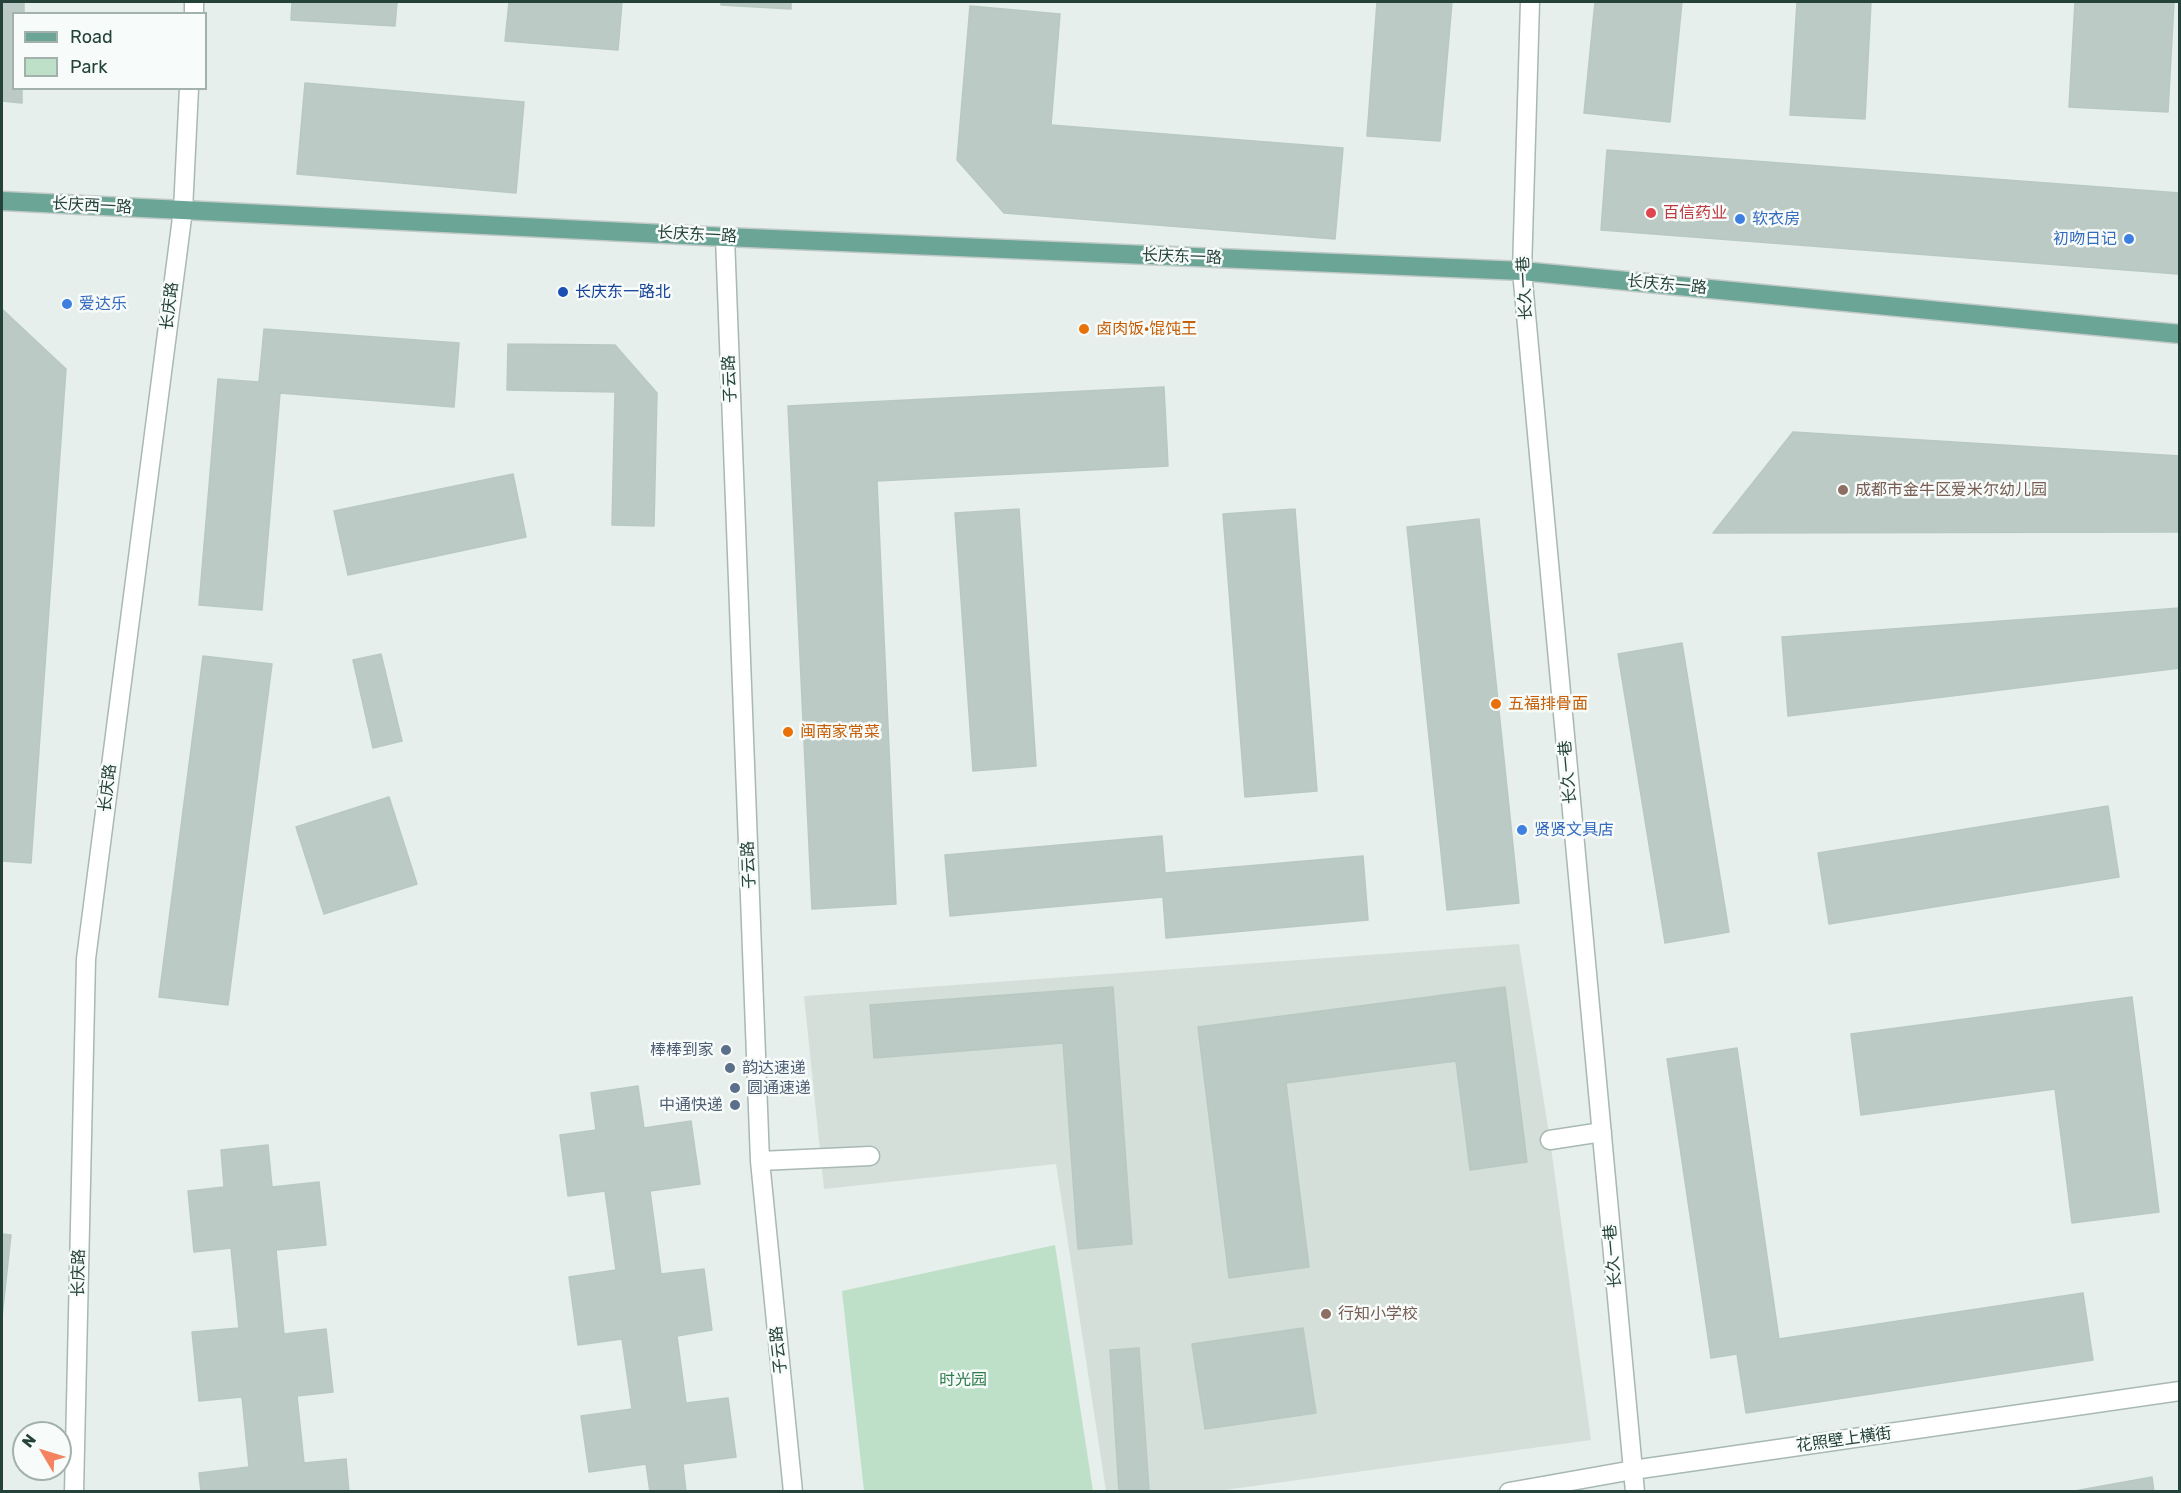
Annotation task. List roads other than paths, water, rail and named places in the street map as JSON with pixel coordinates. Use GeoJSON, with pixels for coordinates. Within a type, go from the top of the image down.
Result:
{"type":"FeatureCollection","features":[{"type":"Feature","properties":{"kind":"main road","name":"长庆西一路"},"geometry":{"type":"LineString","coordinates":[[2,201],[183,210]]}},
{"type":"Feature","properties":{"kind":"main road","name":"长庆东一路"},"geometry":{"type":"LineString","coordinates":[[183,210],[725,237],[1522,271],[2180,334]]}},
{"type":"Feature","properties":{"kind":"street","name":"长久一巷"},"geometry":{"type":"LineString","coordinates":[[1530,2],[1522,271],[1635,1491]]}},
{"type":"Feature","properties":{"kind":"street","name":"长庆路"},"geometry":{"type":"LineString","coordinates":[[74,1491],[86,959],[183,210],[189,90]]}},
{"type":"Feature","properties":{"kind":"street","name":"子云路"},"geometry":{"type":"LineString","coordinates":[[725,237],[760,1161],[793,1491]]}},
{"type":"Feature","properties":{"kind":"street"},"geometry":{"type":"LineString","coordinates":[[1550,1140],[1602,1132]]}},
{"type":"Feature","properties":{"kind":"street"},"geometry":{"type":"LineString","coordinates":[[760,1161],[870,1156]]}},
{"type":"Feature","properties":{"kind":"street","name":"花照壁上横街"},"geometry":{"type":"LineString","coordinates":[[1509,1491],[1633,1470],[2180,1391]]}},
{"type":"Feature","properties":{"kind":"place","name":"百信药业"},"geometry":{"type":"Point","coordinates":[1651,213]}},
{"type":"Feature","properties":{"kind":"place","name":"软衣房"},"geometry":{"type":"Point","coordinates":[1740,219]}},
{"type":"Feature","properties":{"kind":"place","name":"初吻日记"},"geometry":{"type":"Point","coordinates":[2129,239]}},
{"type":"Feature","properties":{"kind":"place","name":"长庆东一路北"},"geometry":{"type":"Point","coordinates":[563,292]}},
{"type":"Feature","properties":{"kind":"place","name":"爱达乐"},"geometry":{"type":"Point","coordinates":[67,304]}},
{"type":"Feature","properties":{"kind":"place","name":"卤肉饭·馄饨王"},"geometry":{"type":"Point","coordinates":[1084,329]}},
{"type":"Feature","properties":{"kind":"place","name":"成都市金牛区爱米尔幼儿园"},"geometry":{"type":"Point","coordinates":[1843,490]}},
{"type":"Feature","properties":{"kind":"place","name":"五福排骨面"},"geometry":{"type":"Point","coordinates":[1496,704]}},
{"type":"Feature","properties":{"kind":"place","name":"闽南家常菜"},"geometry":{"type":"Point","coordinates":[788,732]}},
{"type":"Feature","properties":{"kind":"place","name":"贤贤文具店"},"geometry":{"type":"Point","coordinates":[1522,830]}},
{"type":"Feature","properties":{"kind":"place","name":"棒棒到家"},"geometry":{"type":"Point","coordinates":[726,1050]}},
{"type":"Feature","properties":{"kind":"place","name":"韵达速递"},"geometry":{"type":"Point","coordinates":[730,1068]}},
{"type":"Feature","properties":{"kind":"place","name":"圆通速递"},"geometry":{"type":"Point","coordinates":[735,1088]}},
{"type":"Feature","properties":{"kind":"place","name":"中通快递"},"geometry":{"type":"Point","coordinates":[735,1105]}},
{"type":"Feature","properties":{"kind":"place","name":"行知小学校"},"geometry":{"type":"Point","coordinates":[1326,1314]}},
{"type":"Feature","properties":{"kind":"park label","name":"时光园"},"geometry":{"type":"Point","coordinates":[963,1380]}}]}
